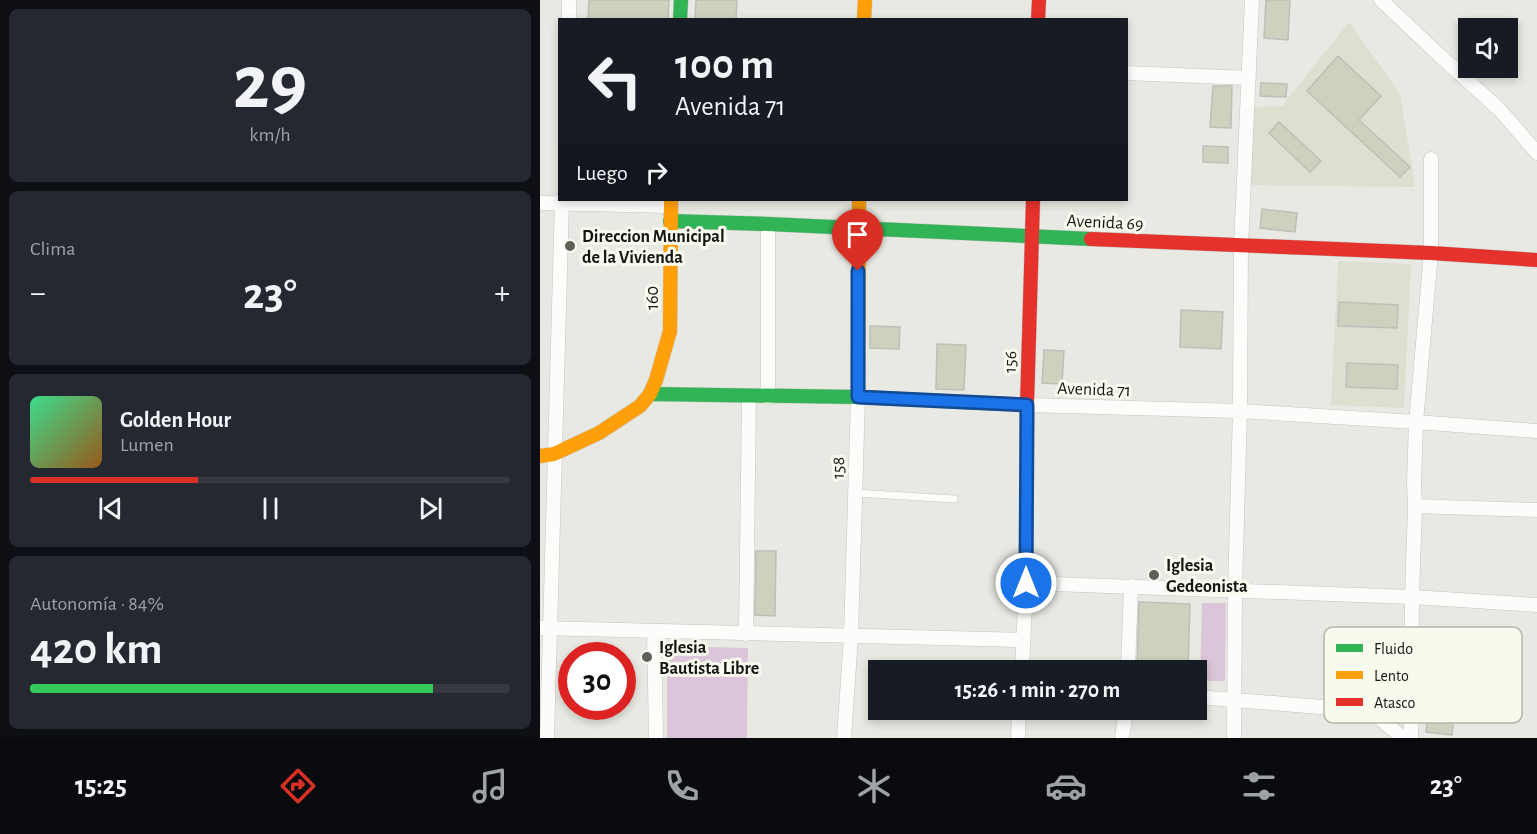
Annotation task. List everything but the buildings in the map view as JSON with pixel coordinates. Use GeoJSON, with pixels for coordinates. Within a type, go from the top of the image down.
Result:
{"type":"FeatureCollection","features":[{"type":"Feature","properties":{"kind":"street"},"geometry":{"type":"LineString","coordinates":[[569,0],[569,18]]}},
{"type":"Feature","properties":{"kind":"street"},"geometry":{"type":"LineString","coordinates":[[680,18],[681,0]]}},
{"type":"Feature","properties":{"kind":"street"},"geometry":{"type":"LineString","coordinates":[[864,18],[865,0]]}},
{"type":"Feature","properties":{"kind":"street"},"geometry":{"type":"LineString","coordinates":[[1038,18],[1039,0]]}},
{"type":"Feature","properties":{"kind":"street"},"geometry":{"type":"LineString","coordinates":[[1234,738],[1242,246],[1252,0]]}},
{"type":"Feature","properties":{"kind":"street"},"geometry":{"type":"LineString","coordinates":[[1381,0],[1500,110],[1537,153]]}},
{"type":"Feature","properties":{"kind":"street"},"geometry":{"type":"LineString","coordinates":[[1128,73],[1249,78]]}},
{"type":"Feature","properties":{"kind":"street"},"geometry":{"type":"LineString","coordinates":[[1412,627],[1416,422],[1431,253],[1431,159]]}},
{"type":"Feature","properties":{"kind":"street"},"geometry":{"type":"LineString","coordinates":[[540,203],[562,201],[671,203]]}},
{"type":"Feature","properties":{"kind":"street"},"geometry":{"type":"LineString","coordinates":[[547,738],[545,628],[547,455],[562,201]]}},
{"type":"Feature","properties":{"kind":"street","name":"158"},"geometry":{"type":"LineString","coordinates":[[844,738],[851,636],[858,397],[859,201]]}},
{"type":"Feature","properties":{"kind":"street","name":"156"},"geometry":{"type":"LineString","coordinates":[[1022,660],[1026,583],[1027,405],[1033,201]]}},
{"type":"Feature","properties":{"kind":"street","name":"160"},"geometry":{"type":"LineString","coordinates":[[650,394],[670,331],[671,203]]}},
{"type":"Feature","properties":{"kind":"street","name":"Avenida 69"},"geometry":{"type":"LineString","coordinates":[[670,221],[1431,253],[1537,260]]}},
{"type":"Feature","properties":{"kind":"street"},"geometry":{"type":"LineString","coordinates":[[768,224],[768,397]]}},
{"type":"Feature","properties":{"kind":"street"},"geometry":{"type":"LineString","coordinates":[[547,455],[599,433],[640,406],[650,394]]}},
{"type":"Feature","properties":{"kind":"street","name":"Avenida 71"},"geometry":{"type":"LineString","coordinates":[[650,394],[858,397],[1027,405],[1240,411],[1537,431]]}},
{"type":"Feature","properties":{"kind":"street"},"geometry":{"type":"LineString","coordinates":[[746,634],[748,396]]}},
{"type":"Feature","properties":{"kind":"street"},"geometry":{"type":"LineString","coordinates":[[1415,506],[1537,510]]}},
{"type":"Feature","properties":{"kind":"street"},"geometry":{"type":"LineString","coordinates":[[1026,583],[1412,597],[1537,605]]}},
{"type":"Feature","properties":{"kind":"street"},"geometry":{"type":"LineString","coordinates":[[1128,660],[1131,586]]}},
{"type":"Feature","properties":{"kind":"street"},"geometry":{"type":"LineString","coordinates":[[545,628],[1023,640]]}},
{"type":"Feature","properties":{"kind":"street"},"geometry":{"type":"LineString","coordinates":[[654,631],[656,738]]}},
{"type":"Feature","properties":{"kind":"street"},"geometry":{"type":"LineString","coordinates":[[1207,698],[1324,707]]}},
{"type":"Feature","properties":{"kind":"street"},"geometry":{"type":"LineString","coordinates":[[1018,738],[1019,720]]}},
{"type":"Feature","properties":{"kind":"street"},"geometry":{"type":"LineString","coordinates":[[1122,738],[1125,720]]}},
{"type":"Feature","properties":{"kind":"street"},"geometry":{"type":"LineString","coordinates":[[1385,723],[1402,738]]}},
{"type":"Feature","properties":{"kind":"street"},"geometry":{"type":"LineString","coordinates":[[1411,723],[1411,738]]}},
{"type":"Feature","properties":{"kind":"lane"},"geometry":{"type":"LineString","coordinates":[[855,494],[954,499]]}},
{"type":"Feature","properties":{"kind":"shaded area"},"geometry":{"type":"Polygon","coordinates":[[[1349,22],[1400,94],[1415,187],[1250,185],[1254,107],[1282,106],[1349,22]]]}},
{"type":"Feature","properties":{"kind":"shaded area"},"geometry":{"type":"Polygon","coordinates":[[[1338,261],[1411,264],[1404,408],[1331,405],[1338,261]]]}},
{"type":"Feature","properties":{"kind":"shaded area"},"geometry":{"type":"Polygon","coordinates":[[[1202,603],[1226,603],[1225,681],[1207,681],[1207,660],[1201,660],[1202,603]]]}},
{"type":"Feature","properties":{"kind":"shaded area"},"geometry":{"type":"Polygon","coordinates":[[[667,646],[748,648],[747,738],[667,738],[667,646]]]}},
{"type":"Feature","properties":{"kind":"traffic: fast"},"geometry":{"type":"LineString","coordinates":[[680,18],[681,0]]}},
{"type":"Feature","properties":{"kind":"traffic: fast"},"geometry":{"type":"LineString","coordinates":[[670,221],[1091,239]]}},
{"type":"Feature","properties":{"kind":"traffic: fast"},"geometry":{"type":"LineString","coordinates":[[650,394],[858,397],[986,403]]}},
{"type":"Feature","properties":{"kind":"traffic: slow"},"geometry":{"type":"LineString","coordinates":[[864,18],[865,0]]}},
{"type":"Feature","properties":{"kind":"traffic: slow"},"geometry":{"type":"LineString","coordinates":[[540,456],[554,454],[599,433],[640,406],[650,394],[670,331],[671,201]]}},
{"type":"Feature","properties":{"kind":"traffic: slow"},"geometry":{"type":"LineString","coordinates":[[858,397],[859,201]]}},
{"type":"Feature","properties":{"kind":"traffic: jam"},"geometry":{"type":"LineString","coordinates":[[1038,18],[1039,0]]}},
{"type":"Feature","properties":{"kind":"traffic: jam"},"geometry":{"type":"LineString","coordinates":[[986,403],[1027,405],[1033,201]]}},
{"type":"Feature","properties":{"kind":"traffic: jam"},"geometry":{"type":"LineString","coordinates":[[1091,239],[1431,253],[1537,260]]}},
{"type":"Feature","properties":{"kind":"place","name":"Direccion Municipal de la Vivienda"},"geometry":{"type":"Point","coordinates":[570,246]}},
{"type":"Feature","properties":{"kind":"place","name":"Iglesia Gedeonista"},"geometry":{"type":"Point","coordinates":[1154,575]}},
{"type":"Feature","properties":{"kind":"place","name":"Iglesia Bautista Libre"},"geometry":{"type":"Point","coordinates":[647,657]}},
{"type":"Feature","properties":{"kind":"route"},"geometry":{"type":"LineString","coordinates":[[858,271],[858,397],[1027,405],[1026,583]]}}]}
